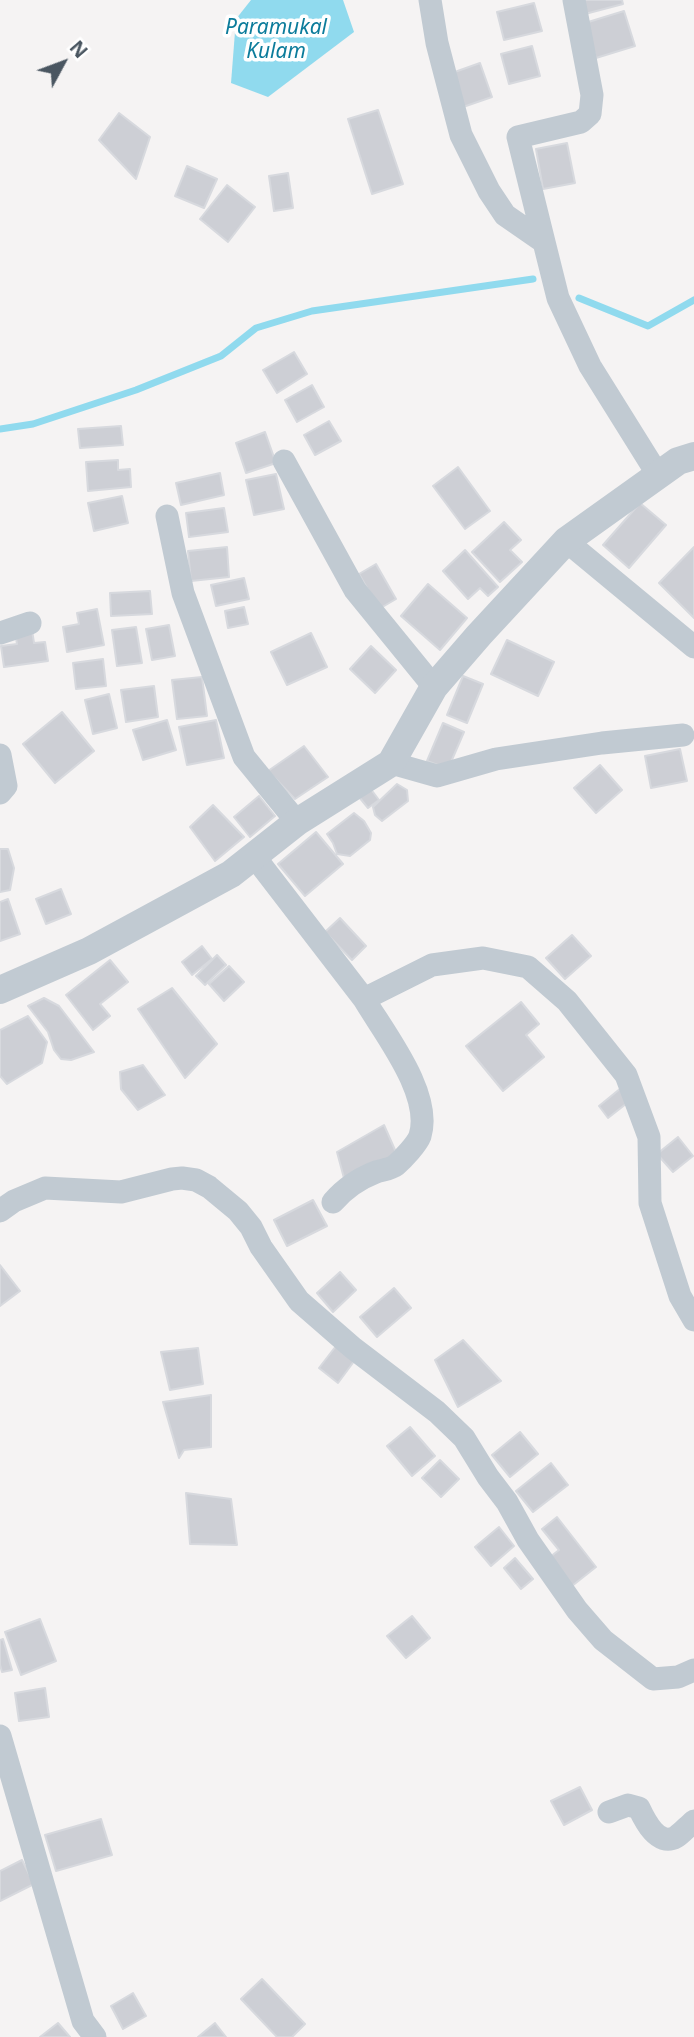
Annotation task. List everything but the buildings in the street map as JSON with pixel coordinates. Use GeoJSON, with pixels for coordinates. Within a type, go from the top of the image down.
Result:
{"type":"FeatureCollection","features":[{"type":"Feature","properties":{"kind":"street"},"geometry":{"type":"LineString","coordinates":[[430,0],[437,43],[461,135],[489,191],[505,215],[544,242]]}},
{"type":"Feature","properties":{"kind":"street"},"geometry":{"type":"LineString","coordinates":[[574,0],[592,95],[590,114],[581,122],[518,137],[558,298],[590,366],[658,475]]}},
{"type":"Feature","properties":{"kind":"street"},"geometry":{"type":"LineString","coordinates":[[0,990],[89,951],[231,874],[297,822],[391,763],[434,687],[566,541],[678,461],[694,456]]}},
{"type":"Feature","properties":{"kind":"street"},"geometry":{"type":"LineString","coordinates":[[284,461],[355,590],[434,687]]}},
{"type":"Feature","properties":{"kind":"street"},"geometry":{"type":"LineString","coordinates":[[167,516],[183,593],[244,757],[297,822]]}},
{"type":"Feature","properties":{"kind":"street"},"geometry":{"type":"LineString","coordinates":[[566,541],[694,647]]}},
{"type":"Feature","properties":{"kind":"street"},"geometry":{"type":"LineString","coordinates":[[0,633],[30,623]]}},
{"type":"Feature","properties":{"kind":"street"},"geometry":{"type":"LineString","coordinates":[[391,763],[437,776],[496,759],[601,743],[683,735]]}},
{"type":"Feature","properties":{"kind":"street"},"geometry":{"type":"LineString","coordinates":[[0,755],[6,786],[0,793]]}},
{"type":"Feature","properties":{"kind":"street"},"geometry":{"type":"LineString","coordinates":[[254,856],[364,999],[407,1069],[420,1101],[420,1136],[395,1166],[355,1182],[345,1188],[333,1202]]}},
{"type":"Feature","properties":{"kind":"street"},"geometry":{"type":"LineString","coordinates":[[364,999],[432,965],[484,958],[528,967],[567,1001],[626,1075],[649,1137],[650,1203],[680,1296],[694,1320]]}},
{"type":"Feature","properties":{"kind":"street"},"geometry":{"type":"LineString","coordinates":[[0,1211],[14,1201],[45,1188],[121,1192],[182,1178],[196,1180],[209,1187],[238,1210],[299,1301],[353,1348],[437,1412],[464,1438],[507,1502],[528,1540],[577,1610],[603,1640],[653,1679],[678,1677],[694,1670]]}},
{"type":"Feature","properties":{"kind":"street"},"geometry":{"type":"LineString","coordinates":[[0,1737],[83,2021],[95,2037]]}},
{"type":"Feature","properties":{"kind":"street"},"geometry":{"type":"LineString","coordinates":[[609,1812],[628,1805],[639,1808],[656,1835],[663,1838],[675,1838],[694,1821]]}},
{"type":"Feature","properties":{"kind":"water","name":"Paramukal Kulam"},"geometry":{"type":"Polygon","coordinates":[[[251,0],[343,0],[354,32],[268,97],[231,83],[236,19],[251,0]]]}},
{"type":"Feature","properties":{"kind":"waterway"},"geometry":{"type":"LineString","coordinates":[[0,429],[33,424],[136,390],[221,356],[256,328],[312,311],[533,279]]}},
{"type":"Feature","properties":{"kind":"waterway"},"geometry":{"type":"LineString","coordinates":[[579,298],[648,326],[694,300]]}}]}
